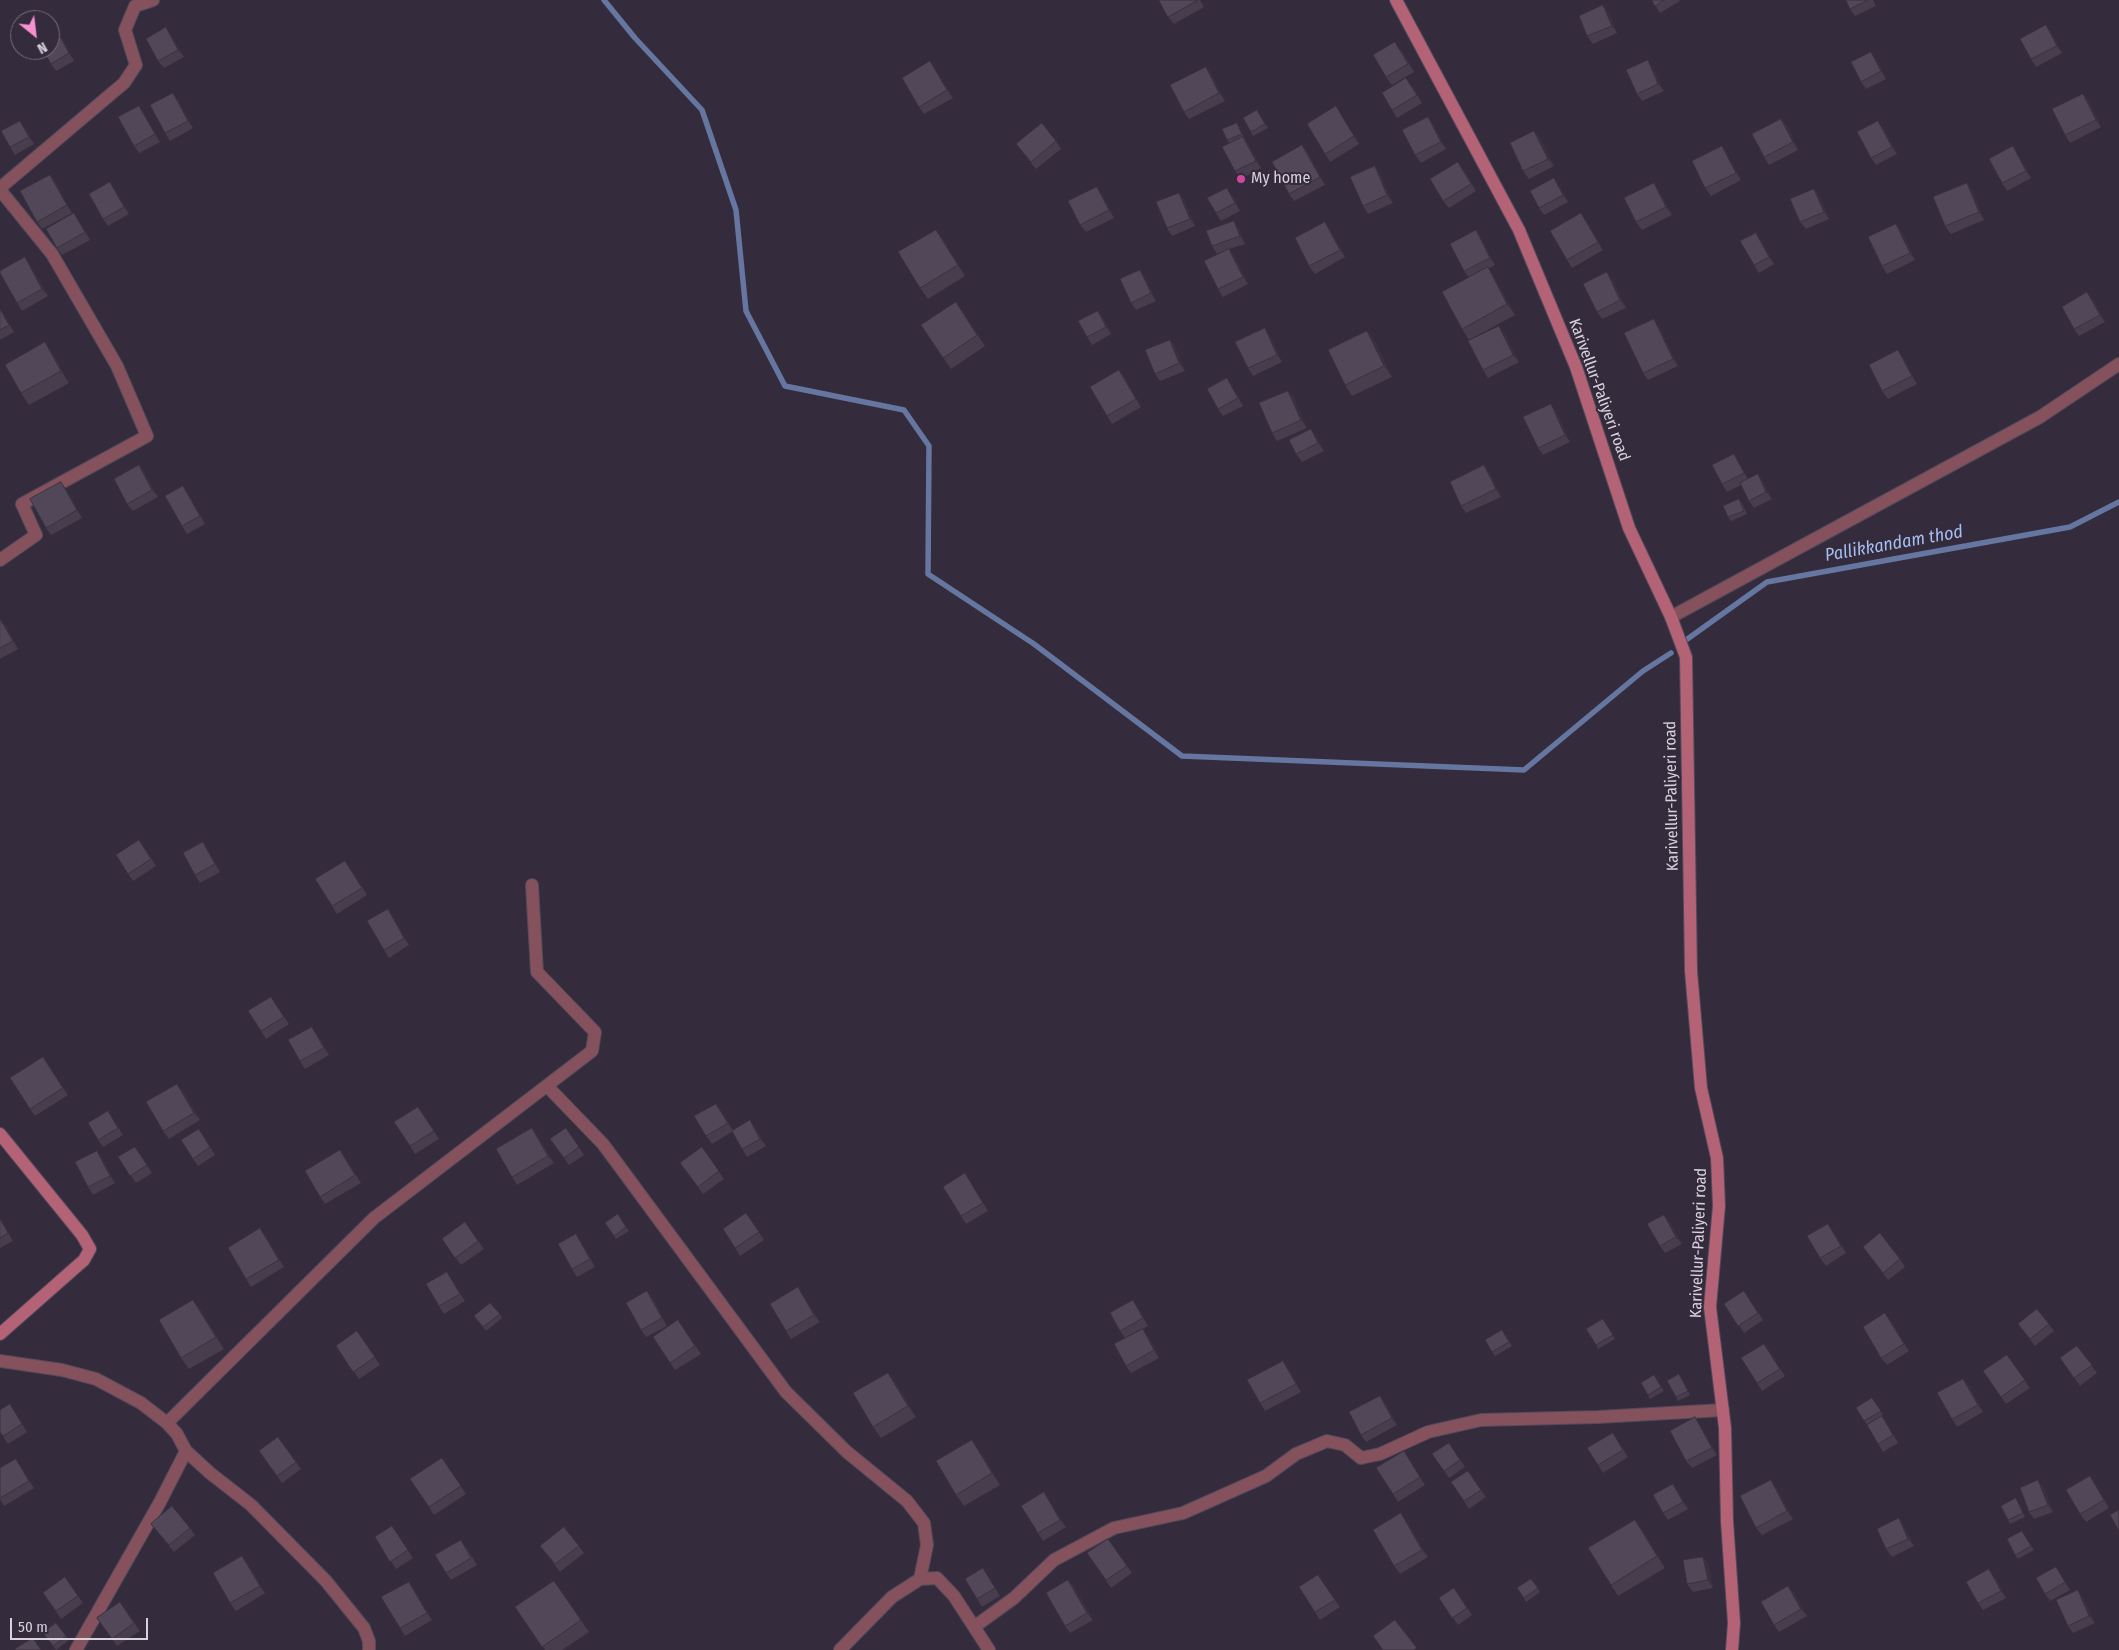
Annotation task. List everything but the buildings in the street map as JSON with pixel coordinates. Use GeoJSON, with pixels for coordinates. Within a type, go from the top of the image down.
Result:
{"type":"FeatureCollection","features":[{"type":"Feature","properties":{"kind":"street"},"geometry":{"type":"LineString","coordinates":[[0,560],[36,535],[22,504],[146,436],[117,366],[52,254],[0,189],[124,83],[136,65],[125,30],[135,6],[153,0]]}},
{"type":"Feature","properties":{"kind":"street","name":"Karivellur-Paliyeri road"},"geometry":{"type":"LineString","coordinates":[[1396,0],[1519,230],[1576,367],[1629,528],[1671,617],[1686,657],[1691,971],[1701,1088],[1717,1158],[1719,1206],[1710,1307],[1725,1428],[1727,1521],[1734,1623],[1732,1650]]}},
{"type":"Feature","properties":{"kind":"street"},"geometry":{"type":"LineString","coordinates":[[1671,617],[2040,417],[2119,364]]}},
{"type":"Feature","properties":{"kind":"street"},"geometry":{"type":"LineString","coordinates":[[167,1423],[374,1218],[592,1051],[595,1032],[537,972],[532,884]]}},
{"type":"Feature","properties":{"kind":"street"},"geometry":{"type":"LineString","coordinates":[[547,1086],[603,1144],[786,1392],[847,1452],[908,1501],[924,1523],[927,1545],[920,1579]]}},
{"type":"Feature","properties":{"kind":"street"},"geometry":{"type":"LineString","coordinates":[[0,1134],[82,1235],[90,1249],[84,1260],[0,1334]]}},
{"type":"Feature","properties":{"kind":"street"},"geometry":{"type":"LineString","coordinates":[[0,1361],[62,1370],[96,1379],[140,1403],[167,1423],[177,1434],[186,1451],[210,1473],[251,1505],[326,1581],[364,1628],[369,1641],[369,1650]]}},
{"type":"Feature","properties":{"kind":"street"},"geometry":{"type":"LineString","coordinates":[[974,1627],[1014,1598],[1054,1560],[1114,1528],[1183,1513],[1266,1476],[1296,1454],[1327,1441],[1345,1445],[1361,1458],[1380,1454],[1428,1432],[1481,1420],[1598,1417],[1723,1410]]}},
{"type":"Feature","properties":{"kind":"street"},"geometry":{"type":"LineString","coordinates":[[76,1650],[160,1502],[186,1451]]}},
{"type":"Feature","properties":{"kind":"street"},"geometry":{"type":"LineString","coordinates":[[840,1650],[892,1597],[920,1579],[937,1578],[954,1596],[989,1650]]}},
{"type":"Feature","properties":{"kind":"waterway"},"geometry":{"type":"LineString","coordinates":[[604,0],[635,38],[702,110],[736,210],[746,311],[785,386],[904,410],[929,446],[928,574],[1034,644],[1182,756],[1524,770],[1643,671],[1671,653]]}},
{"type":"Feature","properties":{"kind":"waterway","name":"Pallikkandam thod"},"geometry":{"type":"LineString","coordinates":[[1686,640],[1767,582],[2070,527],[2119,502]]}},
{"type":"Feature","properties":{"kind":"place","name":"My home"},"geometry":{"type":"Point","coordinates":[1241,179]}}]}
